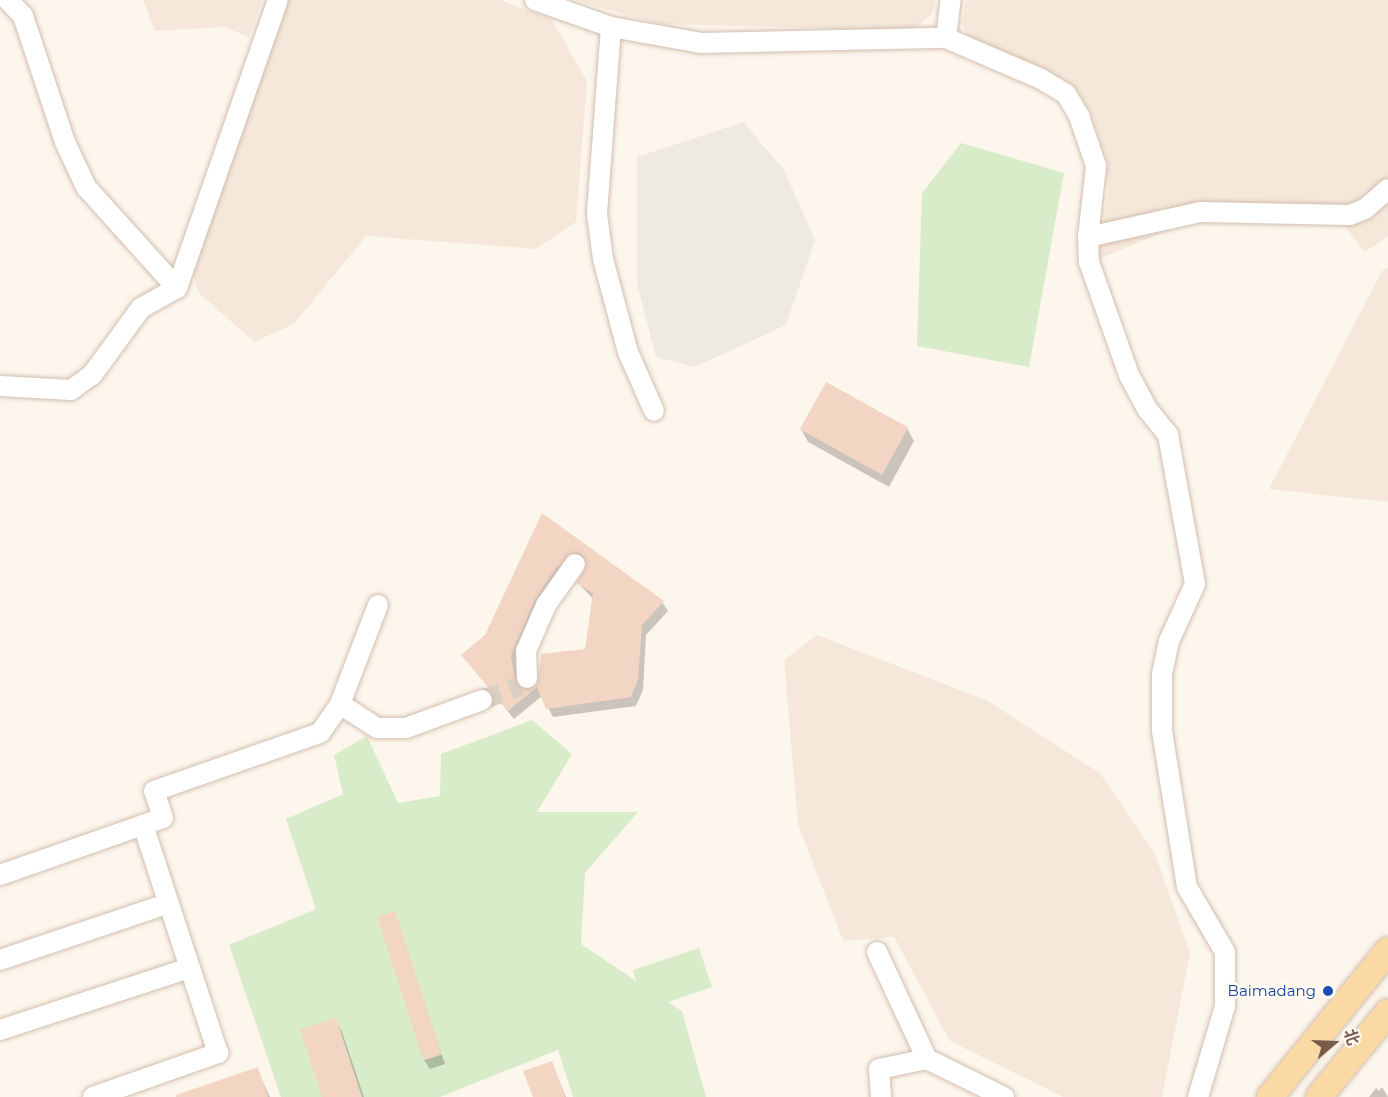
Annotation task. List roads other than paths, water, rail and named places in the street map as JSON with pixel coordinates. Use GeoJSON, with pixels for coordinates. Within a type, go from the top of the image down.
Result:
{"type":"FeatureCollection","features":[{"type":"Feature","properties":{"kind":"main road"},"geometry":{"type":"LineString","coordinates":[[1270,1097],[1388,951]]}},
{"type":"Feature","properties":{"kind":"main road"},"geometry":{"type":"LineString","coordinates":[[1319,1097],[1388,1011]]}},
{"type":"Feature","properties":{"kind":"street"},"geometry":{"type":"LineString","coordinates":[[8,0],[23,16],[65,142],[86,187],[177,288]]}},
{"type":"Feature","properties":{"kind":"street"},"geometry":{"type":"LineString","coordinates":[[0,386],[71,390],[92,375],[141,308],[177,288],[278,0]]}},
{"type":"Feature","properties":{"kind":"street"},"geometry":{"type":"LineString","coordinates":[[535,0],[611,27],[701,43],[946,38],[1041,79],[1066,94],[1089,139],[1096,166],[1088,237],[1089,262],[1129,375],[1148,410],[1168,435],[1195,584],[1169,641],[1162,674],[1162,731],[1187,887],[1225,952],[1225,1006],[1198,1097]]}},
{"type":"Feature","properties":{"kind":"street"},"geometry":{"type":"LineString","coordinates":[[946,38],[951,0]]}},
{"type":"Feature","properties":{"kind":"street"},"geometry":{"type":"LineString","coordinates":[[611,27],[597,214],[603,259],[628,352],[654,411]]}},
{"type":"Feature","properties":{"kind":"street"},"geometry":{"type":"LineString","coordinates":[[1088,237],[1200,212],[1350,215],[1365,209],[1388,189]]}},
{"type":"Feature","properties":{"kind":"street"},"geometry":{"type":"LineString","coordinates":[[527,678],[526,651],[546,605],[575,564]]}},
{"type":"Feature","properties":{"kind":"street"},"geometry":{"type":"LineString","coordinates":[[0,875],[163,818],[154,791],[320,733],[340,704],[378,605]]}},
{"type":"Feature","properties":{"kind":"street"},"geometry":{"type":"LineString","coordinates":[[340,704],[377,728],[406,728],[482,700]]}},
{"type":"Feature","properties":{"kind":"street"},"geometry":{"type":"LineString","coordinates":[[93,1097],[218,1053],[143,825]]}},
{"type":"Feature","properties":{"kind":"street"},"geometry":{"type":"LineString","coordinates":[[0,960],[169,903]]}},
{"type":"Feature","properties":{"kind":"street"},"geometry":{"type":"LineString","coordinates":[[877,952],[927,1059]]}},
{"type":"Feature","properties":{"kind":"street"},"geometry":{"type":"LineString","coordinates":[[0,1030],[190,968]]}},
{"type":"Feature","properties":{"kind":"street"},"geometry":{"type":"LineString","coordinates":[[880,1097],[879,1069],[927,1059],[1004,1097]]}},
{"type":"Feature","properties":{"kind":"tunnel"},"geometry":{"type":"LineString","coordinates":[[482,700],[521,686],[527,678]]}},
{"type":"Feature","properties":{"kind":"place","name":"Baimadang"},"geometry":{"type":"Point","coordinates":[1328,991]}}]}
